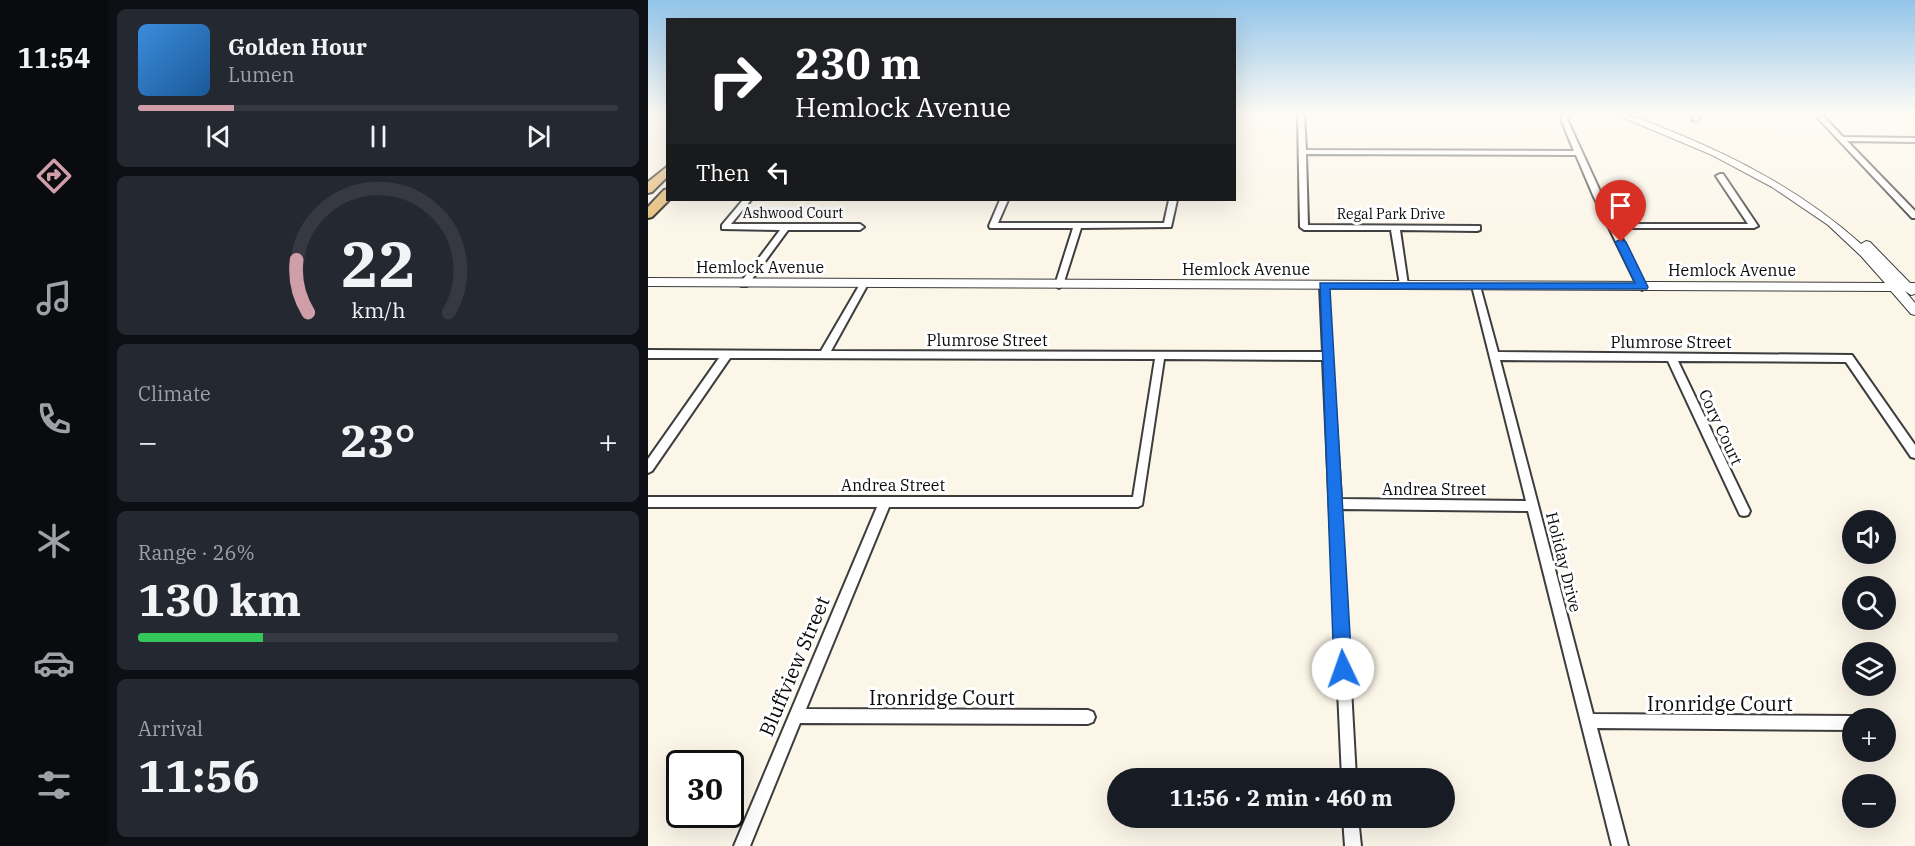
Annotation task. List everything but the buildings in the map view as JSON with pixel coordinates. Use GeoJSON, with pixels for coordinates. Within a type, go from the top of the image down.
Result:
{"type":"FeatureCollection","features":[{"type":"Feature","properties":{"kind":"main road"},"geometry":{"type":"LineString","coordinates":[[648,189],[666,170]]}},
{"type":"Feature","properties":{"kind":"main road"},"geometry":{"type":"LineString","coordinates":[[648,214],[666,195]]}},
{"type":"Feature","properties":{"kind":"street","name":"Regal Park Drive"},"geometry":{"type":"LineString","coordinates":[[1302,154],[1304,227],[1477,228]]}},
{"type":"Feature","properties":{"kind":"street"},"geometry":{"type":"LineString","coordinates":[[1582,154],[1612,226],[1642,287]]}},
{"type":"Feature","properties":{"kind":"street"},"geometry":{"type":"LineString","coordinates":[[1721,154],[1747,167],[1818,212],[1856,245],[1915,311]]}},
{"type":"Feature","properties":{"kind":"street"},"geometry":{"type":"LineString","coordinates":[[1733,154],[1795,188],[1837,218],[1913,290]]}},
{"type":"Feature","properties":{"kind":"street"},"geometry":{"type":"LineString","coordinates":[[1855,154],[1915,216]]}},
{"type":"Feature","properties":{"kind":"street"},"geometry":{"type":"LineString","coordinates":[[1612,226],[1754,226],[1720,176]]}},
{"type":"Feature","properties":{"kind":"street","name":"Ashwood Court"},"geometry":{"type":"LineString","coordinates":[[746,201],[725,227],[860,227]]}},
{"type":"Feature","properties":{"kind":"street"},"geometry":{"type":"LineString","coordinates":[[1004,201],[993,226],[1168,225],[1173,201]]}},
{"type":"Feature","properties":{"kind":"street"},"geometry":{"type":"LineString","coordinates":[[1059,285],[1078,225]]}},
{"type":"Feature","properties":{"kind":"street"},"geometry":{"type":"LineString","coordinates":[[744,284],[786,227]]}},
{"type":"Feature","properties":{"kind":"street"},"geometry":{"type":"LineString","coordinates":[[1395,227],[1404,285]]}},
{"type":"Feature","properties":{"kind":"street","name":"Hemlock Avenue"},"geometry":{"type":"LineString","coordinates":[[648,282],[1895,287],[1913,290]]}},
{"type":"Feature","properties":{"kind":"street"},"geometry":{"type":"LineString","coordinates":[[824,354],[864,284]]}},
{"type":"Feature","properties":{"kind":"street"},"geometry":{"type":"LineString","coordinates":[[1324,286],[1348,768]]}},
{"type":"Feature","properties":{"kind":"street","name":"Holiday Drive"},"geometry":{"type":"LineString","coordinates":[[1476,286],[1620,846]]}},
{"type":"Feature","properties":{"kind":"street","name":"Plumrose Street"},"geometry":{"type":"LineString","coordinates":[[648,354],[1326,356]]}},
{"type":"Feature","properties":{"kind":"street"},"geometry":{"type":"LineString","coordinates":[[648,468],[727,354]]}},
{"type":"Feature","properties":{"kind":"street","name":"Andrea Street"},"geometry":{"type":"LineString","coordinates":[[648,502],[1138,502],[1160,355]]}},
{"type":"Feature","properties":{"kind":"street","name":"Plumrose Street"},"geometry":{"type":"LineString","coordinates":[[1493,356],[1849,358],[1915,454]]}},
{"type":"Feature","properties":{"kind":"street","name":"Cory Court"},"geometry":{"type":"LineString","coordinates":[[1671,357],[1744,511]]}},
{"type":"Feature","properties":{"kind":"street","name":"Bluffview Street"},"geometry":{"type":"LineString","coordinates":[[742,846],[885,502]]}},
{"type":"Feature","properties":{"kind":"street","name":"Andrea Street"},"geometry":{"type":"LineString","coordinates":[[1334,504],[1533,506]]}},
{"type":"Feature","properties":{"kind":"street","name":"Ironridge Court"},"geometry":{"type":"LineString","coordinates":[[796,716],[1088,717]]}},
{"type":"Feature","properties":{"kind":"street","name":"Ironridge Court"},"geometry":{"type":"LineString","coordinates":[[1587,721],[1842,723]]}},
{"type":"Feature","properties":{"kind":"street"},"geometry":{"type":"LineString","coordinates":[[1352,828],[1353,846]]}},
{"type":"Feature","properties":{"kind":"route"},"geometry":{"type":"LineString","coordinates":[[1343,669],[1324,286],[1642,287],[1621,242]]}}]}
